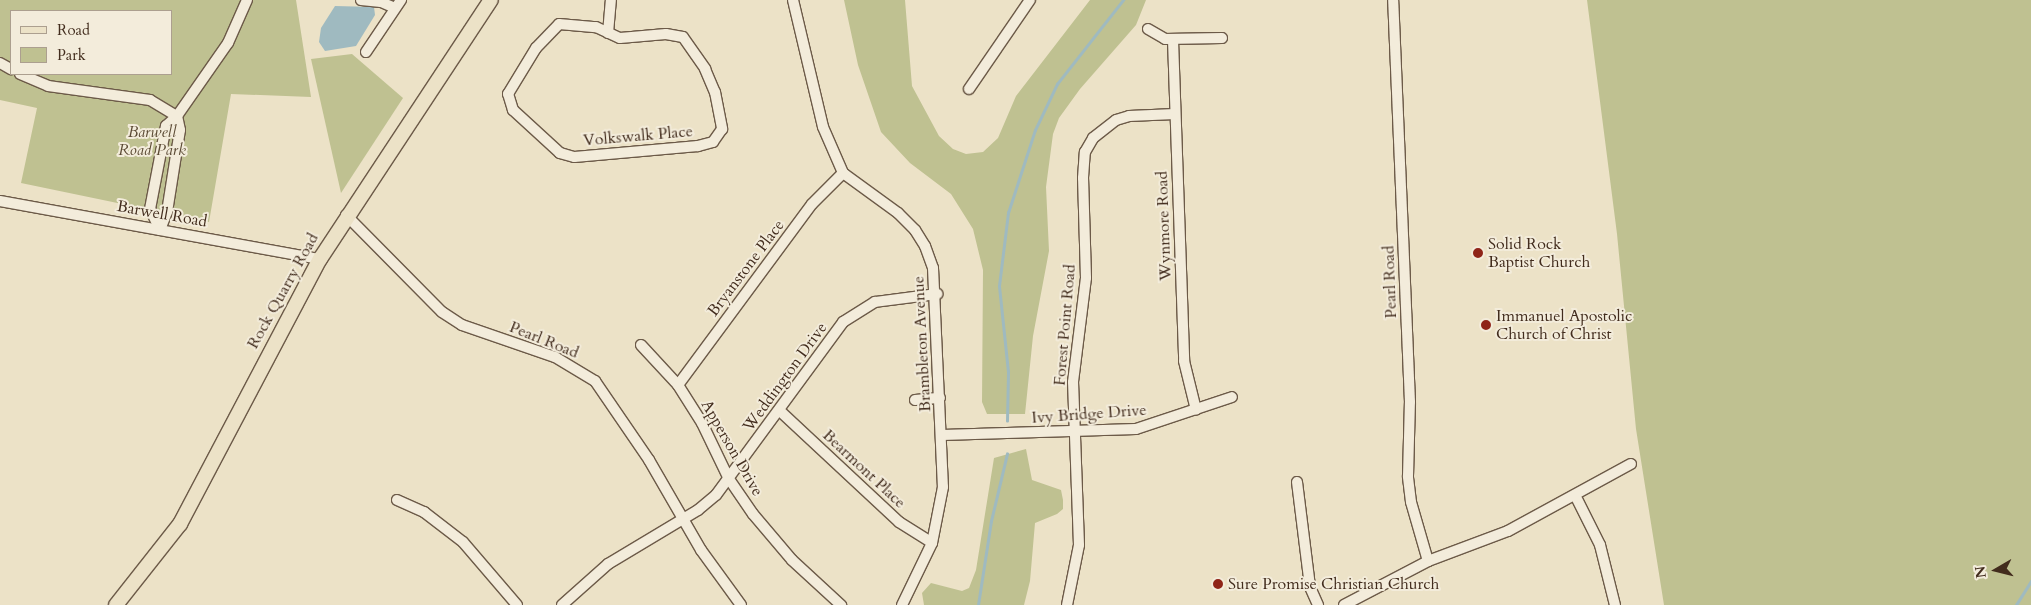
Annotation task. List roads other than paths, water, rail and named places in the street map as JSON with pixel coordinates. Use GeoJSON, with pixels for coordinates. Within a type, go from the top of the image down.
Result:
{"type":"FeatureCollection","features":[{"type":"Feature","properties":{"kind":"main road","name":"Rock Quarry Road"},"geometry":{"type":"LineString","coordinates":[[116,605],[180,524],[320,259],[346,215],[490,0]]}},
{"type":"Feature","properties":{"kind":"street"},"geometry":{"type":"LineString","coordinates":[[160,230],[150,209],[166,126],[177,116],[228,43],[247,0]]}},
{"type":"Feature","properties":{"kind":"street"},"geometry":{"type":"LineString","coordinates":[[361,0],[398,4],[366,52]]}},
{"type":"Feature","properties":{"kind":"street"},"geometry":{"type":"LineString","coordinates":[[608,33],[611,0]]}},
{"type":"Feature","properties":{"kind":"street"},"geometry":{"type":"LineString","coordinates":[[793,0],[823,127],[843,173]]}},
{"type":"Feature","properties":{"kind":"street"},"geometry":{"type":"LineString","coordinates":[[969,88],[1030,0]]}},
{"type":"Feature","properties":{"kind":"street","name":"Pearl Road"},"geometry":{"type":"LineString","coordinates":[[1393,0],[1410,402],[1408,476],[1411,502],[1428,561]]}},
{"type":"Feature","properties":{"kind":"street","name":"Volkswalk Place"},"geometry":{"type":"LineString","coordinates":[[559,24],[596,27],[608,33],[633,39],[666,34],[683,37],[705,68],[715,92],[722,129],[713,142],[574,158],[560,153],[513,110],[508,94],[536,48],[559,24]]}},
{"type":"Feature","properties":{"kind":"street"},"geometry":{"type":"LineString","coordinates":[[1148,29],[1165,39],[1222,38]]}},
{"type":"Feature","properties":{"kind":"street","name":"Wynmore Road"},"geometry":{"type":"LineString","coordinates":[[1174,40],[1184,361],[1196,410]]}},
{"type":"Feature","properties":{"kind":"street"},"geometry":{"type":"LineString","coordinates":[[22,75],[48,86],[150,100],[177,116],[180,130],[166,212],[160,230]]}},
{"type":"Feature","properties":{"kind":"street","name":"Forest Point Road"},"geometry":{"type":"LineString","coordinates":[[1067,605],[1075,579],[1079,545],[1073,382],[1086,278],[1082,178],[1085,152],[1092,138],[1116,120],[1129,116],[1175,114]]}},
{"type":"Feature","properties":{"kind":"street","name":"Brambleton Avenue"},"geometry":{"type":"LineString","coordinates":[[843,173],[898,213],[915,230],[925,246],[933,268],[937,294],[943,487],[932,543],[902,605]]}},
{"type":"Feature","properties":{"kind":"street","name":"Bryanstone Place"},"geometry":{"type":"LineString","coordinates":[[678,385],[812,204],[843,173]]}},
{"type":"Feature","properties":{"kind":"street","name":"Barwell Road"},"geometry":{"type":"LineString","coordinates":[[0,201],[320,259]]}},
{"type":"Feature","properties":{"kind":"street","name":"Pearl Road"},"geometry":{"type":"LineString","coordinates":[[346,215],[442,312],[462,325],[555,357],[595,381],[649,460],[682,520],[741,605]]}},
{"type":"Feature","properties":{"kind":"street","name":"Weddington Drive"},"geometry":{"type":"LineString","coordinates":[[562,605],[608,564],[703,506],[729,479],[843,322],[875,302],[937,294]]}},
{"type":"Feature","properties":{"kind":"street","name":"Apperson Drive"},"geometry":{"type":"LineString","coordinates":[[641,345],[678,385],[702,423],[729,479],[753,514],[792,560],[841,605]]}},
{"type":"Feature","properties":{"kind":"street","name":"Ivy Bridge Drive"},"geometry":{"type":"LineString","coordinates":[[942,435],[1136,429],[1232,397]]}},
{"type":"Feature","properties":{"kind":"street"},"geometry":{"type":"LineString","coordinates":[[915,400],[940,398]]}},
{"type":"Feature","properties":{"kind":"street","name":"Bearmont Place"},"geometry":{"type":"LineString","coordinates":[[780,410],[899,522],[932,543]]}},
{"type":"Feature","properties":{"kind":"street"},"geometry":{"type":"LineString","coordinates":[[1344,605],[1428,561],[1508,531],[1632,464]]}},
{"type":"Feature","properties":{"kind":"street"},"geometry":{"type":"LineString","coordinates":[[1297,482],[1310,587],[1318,605]]}},
{"type":"Feature","properties":{"kind":"street"},"geometry":{"type":"LineString","coordinates":[[1575,495],[1600,544],[1614,605]]}},
{"type":"Feature","properties":{"kind":"street"},"geometry":{"type":"LineString","coordinates":[[397,500],[424,512],[464,542],[517,605]]}},
{"type":"Feature","properties":{"kind":"water"},"geometry":{"type":"Polygon","coordinates":[[[335,6],[374,7],[375,15],[356,46],[325,51],[319,42],[321,28],[335,6]]]}},
{"type":"Feature","properties":{"kind":"waterway"},"geometry":{"type":"LineString","coordinates":[[1007,421],[1008,372],[999,286],[1008,213],[1035,130],[1057,84],[1123,0]]}},
{"type":"Feature","properties":{"kind":"waterway"},"geometry":{"type":"LineString","coordinates":[[978,605],[991,521],[1007,454]]}},
{"type":"Feature","properties":{"kind":"waterway"},"geometry":{"type":"LineString","coordinates":[[2016,605],[2031,581]]}},
{"type":"Feature","properties":{"kind":"place","name":"Solid Rock Baptist Church"},"geometry":{"type":"Point","coordinates":[1478,253]}},
{"type":"Feature","properties":{"kind":"place","name":"Immanuel Apostolic Church of Christ"},"geometry":{"type":"Point","coordinates":[1486,325]}},
{"type":"Feature","properties":{"kind":"place","name":"Sure Promise Christian Church"},"geometry":{"type":"Point","coordinates":[1218,584]}},
{"type":"Feature","properties":{"kind":"park label","name":"Barwell Road Park"},"geometry":{"type":"Point","coordinates":[152,141]}}]}
